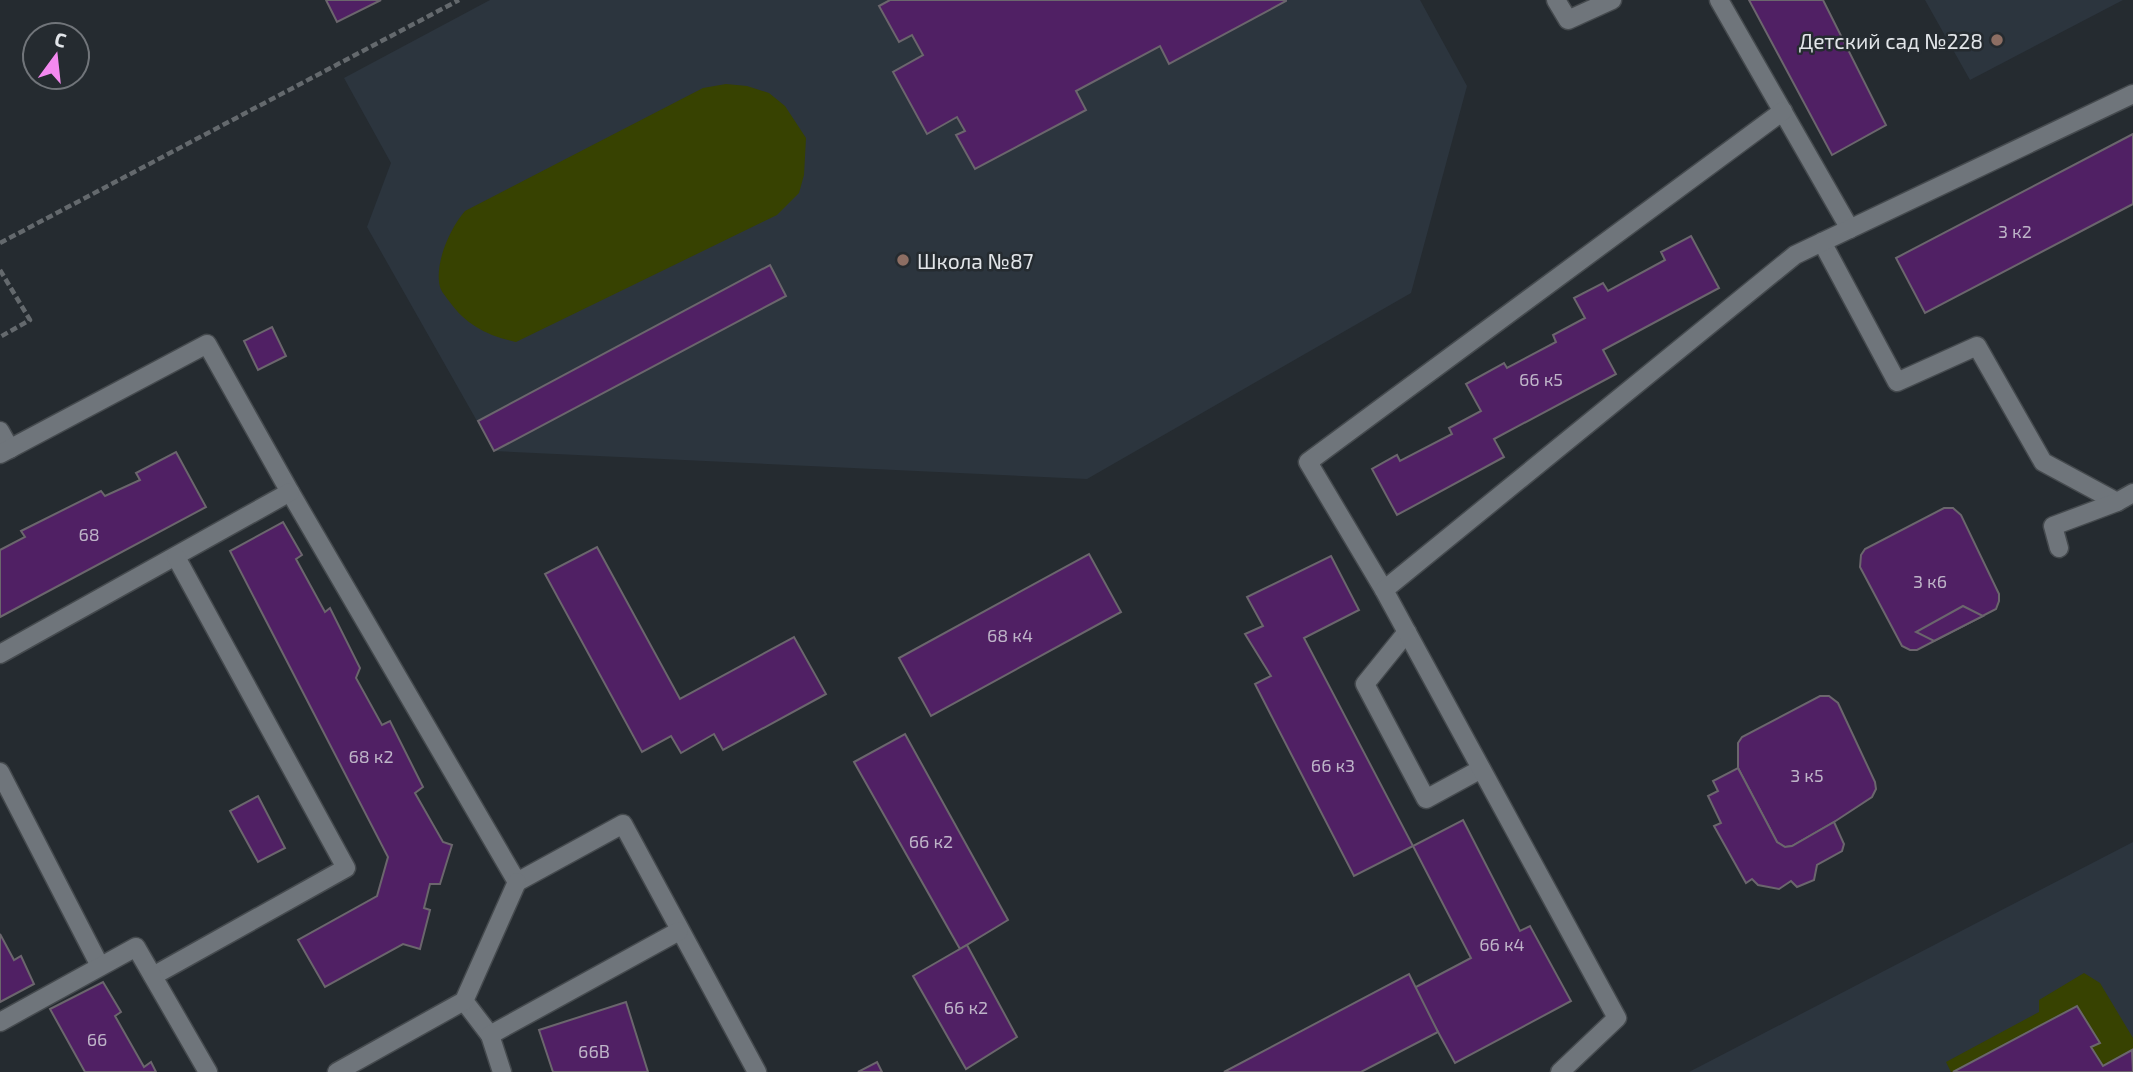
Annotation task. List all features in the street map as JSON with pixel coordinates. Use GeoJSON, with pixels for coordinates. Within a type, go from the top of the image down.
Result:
{"type":"FeatureCollection","features":[{"type":"Feature","properties":{"kind":"lane"},"geometry":{"type":"LineString","coordinates":[[1556,0],[1568,20],[1612,0]]}},
{"type":"Feature","properties":{"kind":"lane"},"geometry":{"type":"LineString","coordinates":[[1719,0],[1850,229]]}},
{"type":"Feature","properties":{"kind":"lane"},"geometry":{"type":"LineString","coordinates":[[1384,590],[1795,256],[2133,94]]}},
{"type":"Feature","properties":{"kind":"lane"},"geometry":{"type":"LineString","coordinates":[[1560,1072],[1617,1018],[1384,590],[1308,462],[1783,111]]}},
{"type":"Feature","properties":{"kind":"lane"},"geometry":{"type":"LineString","coordinates":[[1822,243],[1897,382],[1977,346],[2043,462],[2117,502]]}},
{"type":"Feature","properties":{"kind":"lane"},"geometry":{"type":"LineString","coordinates":[[0,431],[5,452],[207,345],[517,882]]}},
{"type":"Feature","properties":{"kind":"lane"},"geometry":{"type":"LineString","coordinates":[[0,654],[290,492]]}},
{"type":"Feature","properties":{"kind":"lane"},"geometry":{"type":"LineString","coordinates":[[2059,548],[2053,526],[2117,502],[2133,493]]}},
{"type":"Feature","properties":{"kind":"lane"},"geometry":{"type":"LineString","coordinates":[[153,976],[346,868],[176,557]]}},
{"type":"Feature","properties":{"kind":"lane"},"geometry":{"type":"LineString","coordinates":[[1407,632],[1365,684],[1426,799],[1481,769]]}},
{"type":"Feature","properties":{"kind":"lane"},"geometry":{"type":"LineString","coordinates":[[0,772],[100,966]]}},
{"type":"Feature","properties":{"kind":"lane"},"geometry":{"type":"LineString","coordinates":[[337,1072],[464,1001],[517,882],[622,824],[757,1072]]}},
{"type":"Feature","properties":{"kind":"lane"},"geometry":{"type":"LineString","coordinates":[[490,1035],[679,932]]}},
{"type":"Feature","properties":{"kind":"lane"},"geometry":{"type":"LineString","coordinates":[[0,1022],[136,947],[208,1072]]}},
{"type":"Feature","properties":{"kind":"lane"},"geometry":{"type":"LineString","coordinates":[[464,1001],[490,1035],[502,1072]]}},
{"type":"Feature","properties":{"kind":"path"},"geometry":{"type":"LineString","coordinates":[[0,243],[459,0]]}},
{"type":"Feature","properties":{"kind":"path"},"geometry":{"type":"LineString","coordinates":[[0,270],[30,320],[0,337]]}},
{"type":"Feature","properties":{"kind":"shaded area","name":"Школа №87"},"geometry":{"type":"Polygon","coordinates":[[[490,0],[1420,0],[1467,86],[1411,293],[1087,479],[494,451],[367,227],[391,163],[344,78],[490,0]]]}},
{"type":"Feature","properties":{"kind":"shaded area","name":"Детский сад №228"},"geometry":{"type":"Polygon","coordinates":[[[1925,0],[2123,0],[1970,80],[1925,0]]]}},
{"type":"Feature","properties":{"kind":"shaded area"},"geometry":{"type":"Polygon","coordinates":[[[2133,842],[2133,1072],[1689,1072],[2133,842]]]}},
{"type":"Feature","properties":{"kind":"green space"},"geometry":{"type":"Polygon","coordinates":[[[726,84],[747,86],[769,93],[785,106],[806,138],[804,175],[799,193],[777,215],[516,342],[470,323],[445,296],[439,278],[441,257],[449,236],[465,211],[703,88],[726,84]]]}},
{"type":"Feature","properties":{"kind":"green space"},"geometry":{"type":"Polygon","coordinates":[[[2084,973],[2100,983],[2133,1038],[2133,1072],[1951,1072],[1946,1062],[2039,1012],[2039,1000],[2084,973]]]}},
{"type":"Feature","properties":{"kind":"building"},"geometry":{"type":"Polygon","coordinates":[[[326,0],[381,0],[337,22],[326,0]]]}},
{"type":"Feature","properties":{"kind":"building"},"geometry":{"type":"Polygon","coordinates":[[[890,0],[1286,1],[1169,64],[1160,46],[1076,91],[1086,110],[975,169],[956,135],[965,131],[957,117],[927,134],[893,72],[923,55],[912,35],[899,42],[879,6],[890,0]]]}},
{"type":"Feature","properties":{"kind":"building"},"geometry":{"type":"Polygon","coordinates":[[[1749,0],[1823,0],[1886,125],[1832,155],[1749,0]]]}},
{"type":"Feature","properties":{"kind":"building"},"geometry":{"type":"Polygon","coordinates":[[[2133,134],[2133,204],[1925,313],[1896,258],[2133,134]]]}},
{"type":"Feature","properties":{"kind":"building"},"geometry":{"type":"Polygon","coordinates":[[[1691,236],[1719,288],[1603,350],[1616,374],[1494,439],[1504,457],[1397,515],[1372,469],[1397,455],[1400,461],[1452,434],[1449,428],[1481,411],[1466,384],[1504,363],[1507,368],[1556,342],[1553,335],[1585,318],[1574,298],[1603,283],[1608,291],[1665,260],[1661,252],[1691,236]]]}},
{"type":"Feature","properties":{"kind":"building"},"geometry":{"type":"Polygon","coordinates":[[[770,265],[786,296],[494,451],[478,421],[770,265]]]}},
{"type":"Feature","properties":{"kind":"building"},"geometry":{"type":"Polygon","coordinates":[[[272,327],[286,356],[258,370],[244,341],[272,327]]]}},
{"type":"Feature","properties":{"kind":"building"},"geometry":{"type":"Polygon","coordinates":[[[176,452],[206,507],[0,617],[0,550],[25,537],[21,531],[101,491],[105,496],[140,480],[136,473],[176,452]]]}},
{"type":"Feature","properties":{"kind":"building"},"geometry":{"type":"Polygon","coordinates":[[[1944,508],[1953,508],[1961,515],[1999,594],[1999,601],[1996,609],[1917,650],[1910,650],[1902,646],[1860,567],[1861,555],[1865,549],[1944,508]]]}},
{"type":"Feature","properties":{"kind":"building"},"geometry":{"type":"Polygon","coordinates":[[[283,522],[302,555],[296,559],[325,612],[330,608],[360,668],[356,678],[382,725],[390,721],[423,787],[415,793],[443,842],[452,845],[440,884],[430,884],[424,908],[430,910],[420,949],[403,944],[325,987],[298,940],[377,896],[388,857],[230,551],[283,522]]]}},
{"type":"Feature","properties":{"kind":"building"},"geometry":{"type":"Polygon","coordinates":[[[597,547],[680,699],[794,637],[826,694],[723,750],[714,734],[681,753],[671,736],[642,752],[545,574],[597,547]]]}},
{"type":"Feature","properties":{"kind":"building"},"geometry":{"type":"Polygon","coordinates":[[[1089,554],[1121,612],[931,716],[899,658],[1089,554]]]}},
{"type":"Feature","properties":{"kind":"building"},"geometry":{"type":"Polygon","coordinates":[[[1331,556],[1359,610],[1304,638],[1413,846],[1354,876],[1255,684],[1271,676],[1245,634],[1263,626],[1247,597],[1331,556]]]}},
{"type":"Feature","properties":{"kind":"building"},"geometry":{"type":"Polygon","coordinates":[[[1963,606],[1983,616],[1934,641],[1916,632],[1963,606]]]}},
{"type":"Feature","properties":{"kind":"building"},"geometry":{"type":"Polygon","coordinates":[[[1820,696],[1829,696],[1838,703],[1876,789],[1872,797],[1834,822],[1792,846],[1785,847],[1777,842],[1738,768],[1738,743],[1742,737],[1820,696]]]}},
{"type":"Feature","properties":{"kind":"building"},"geometry":{"type":"Polygon","coordinates":[[[905,734],[1008,920],[960,949],[854,762],[905,734]]]}},
{"type":"Feature","properties":{"kind":"building"},"geometry":{"type":"Polygon","coordinates":[[[1738,768],[1777,842],[1785,847],[1792,846],[1834,822],[1844,844],[1842,851],[1817,865],[1814,880],[1797,887],[1791,881],[1779,889],[1758,885],[1752,879],[1746,883],[1714,826],[1721,823],[1708,796],[1718,791],[1713,781],[1738,768]]]}},
{"type":"Feature","properties":{"kind":"building"},"geometry":{"type":"Polygon","coordinates":[[[258,796],[285,848],[258,862],[230,811],[258,796]]]}},
{"type":"Feature","properties":{"kind":"building"},"geometry":{"type":"Polygon","coordinates":[[[1463,820],[1520,931],[1530,926],[1571,1001],[1455,1063],[1414,988],[1471,958],[1413,846],[1463,820]]]}},
{"type":"Feature","properties":{"kind":"building"},"geometry":{"type":"Polygon","coordinates":[[[0,934],[14,960],[21,956],[34,984],[0,1002],[0,934]]]}},
{"type":"Feature","properties":{"kind":"building"},"geometry":{"type":"Polygon","coordinates":[[[967,945],[1017,1037],[966,1069],[913,976],[967,945]]]}},
{"type":"Feature","properties":{"kind":"building"},"geometry":{"type":"Polygon","coordinates":[[[1409,974],[1438,1032],[1361,1072],[1224,1072],[1409,974]]]}},
{"type":"Feature","properties":{"kind":"building"},"geometry":{"type":"Polygon","coordinates":[[[103,982],[121,1012],[115,1016],[144,1067],[151,1062],[156,1072],[85,1072],[50,1009],[103,982]]]}},
{"type":"Feature","properties":{"kind":"building"},"geometry":{"type":"Polygon","coordinates":[[[626,1002],[648,1072],[553,1072],[539,1030],[626,1002]]]}},
{"type":"Feature","properties":{"kind":"building"},"geometry":{"type":"Polygon","coordinates":[[[2077,1006],[2100,1043],[2091,1047],[2103,1066],[2132,1050],[2133,1072],[1953,1072],[2077,1006]]]}},
{"type":"Feature","properties":{"kind":"building"},"geometry":{"type":"Polygon","coordinates":[[[877,1062],[882,1072],[858,1072],[877,1062]]]}},
{"type":"Feature","properties":{"kind":"place","name":"Детский сад №228"},"geometry":{"type":"Point","coordinates":[1997,40]}},
{"type":"Feature","properties":{"kind":"place","name":"Школа №87"},"geometry":{"type":"Point","coordinates":[903,260]}}]}
